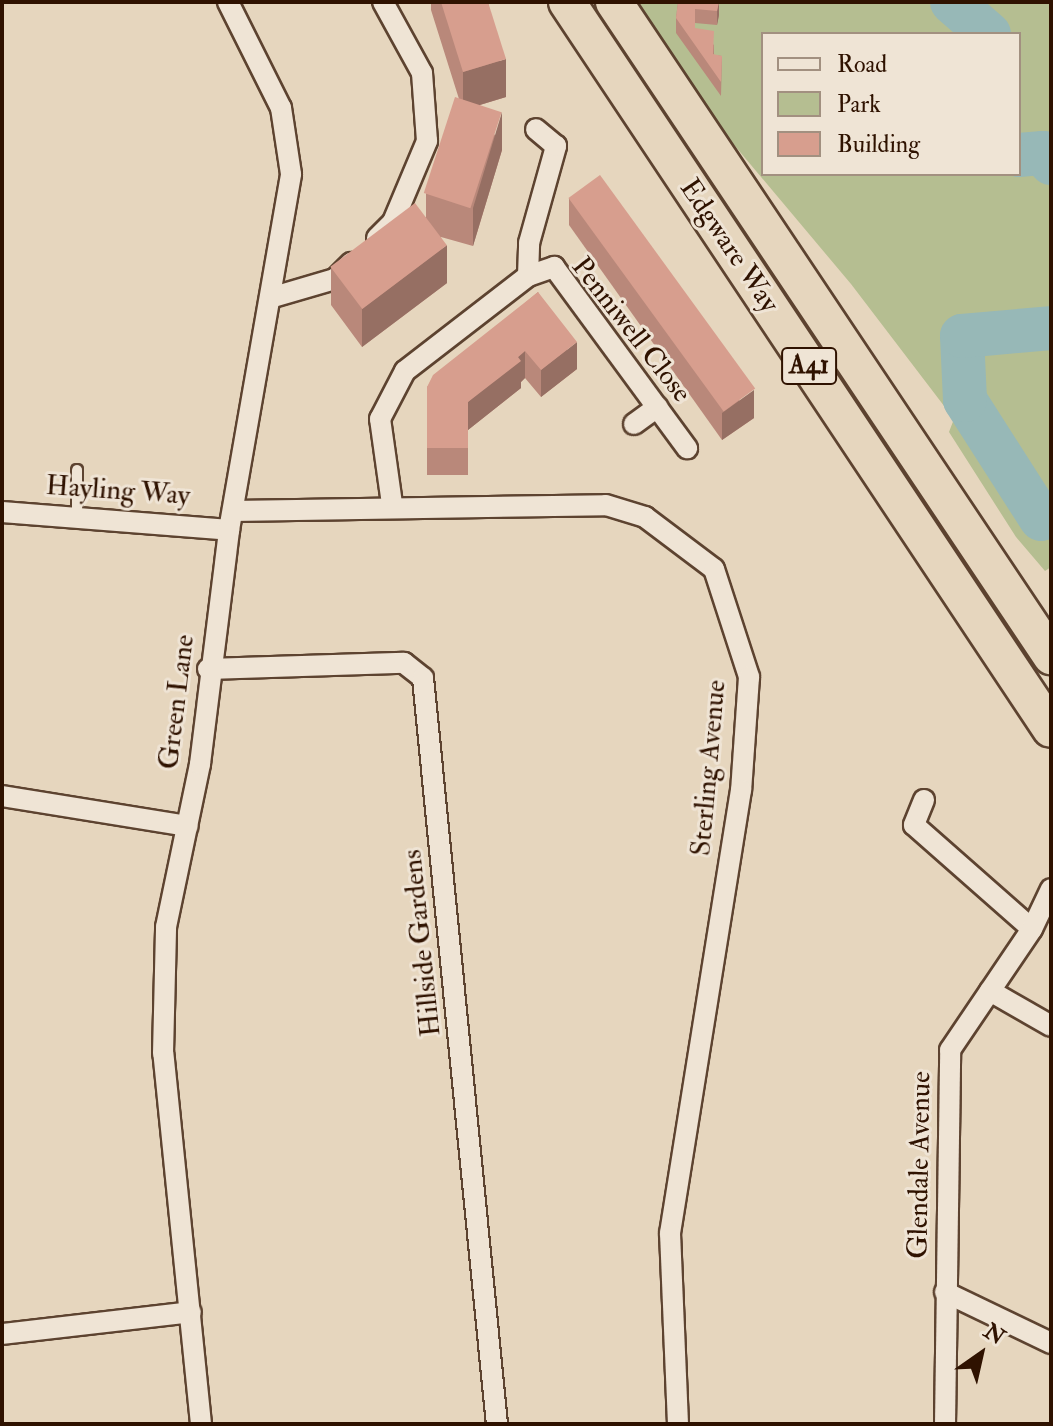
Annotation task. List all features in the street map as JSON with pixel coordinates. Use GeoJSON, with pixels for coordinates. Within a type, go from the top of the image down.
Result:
{"type":"FeatureCollection","features":[{"type":"Feature","properties":{"kind":"highway","name":"Edgware Way"},"geometry":{"type":"LineString","coordinates":[[567,2],[1051,729]]}},
{"type":"Feature","properties":{"kind":"highway","name":"Edgware Way"},"geometry":{"type":"LineString","coordinates":[[614,2],[1037,619],[1051,656]]}},
{"type":"Feature","properties":{"kind":"street","name":"Green Lane"},"geometry":{"type":"LineString","coordinates":[[201,1424],[163,1053],[166,927],[200,764],[208,669],[291,174],[290,150],[276,94],[228,2]]}},
{"type":"Feature","properties":{"kind":"street"},"geometry":{"type":"LineString","coordinates":[[270,298],[335,279],[393,222],[427,141],[422,73],[383,2]]}},
{"type":"Feature","properties":{"kind":"street"},"geometry":{"type":"LineString","coordinates":[[528,276],[529,243],[556,146],[536,129]]}},
{"type":"Feature","properties":{"kind":"street","name":"Penniwell Close"},"geometry":{"type":"LineString","coordinates":[[392,504],[380,419],[405,371],[528,276],[554,267],[687,448]]}},
{"type":"Feature","properties":{"kind":"street"},"geometry":{"type":"LineString","coordinates":[[634,424],[657,407]]}},
{"type":"Feature","properties":{"kind":"street","name":"Sterling Avenue"},"geometry":{"type":"LineString","coordinates":[[231,520],[392,504],[606,505],[645,517],[714,569],[749,677],[741,790],[670,1233],[678,1424]]}},
{"type":"Feature","properties":{"kind":"street","name":"Hayling Way"},"geometry":{"type":"LineString","coordinates":[[2,512],[231,520]]}},
{"type":"Feature","properties":{"kind":"street","name":"Hillside Gardens"},"geometry":{"type":"LineString","coordinates":[[208,669],[404,663],[423,678],[497,1424]]}},
{"type":"Feature","properties":{"kind":"street"},"geometry":{"type":"LineString","coordinates":[[2,796],[188,826]]}},
{"type":"Feature","properties":{"kind":"street"},"geometry":{"type":"LineString","coordinates":[[924,800],[914,825],[1032,929]]}},
{"type":"Feature","properties":{"kind":"street","name":"Glendale Avenue"},"geometry":{"type":"LineString","coordinates":[[945,1424],[950,1050],[1032,929],[1051,889]]}},
{"type":"Feature","properties":{"kind":"street"},"geometry":{"type":"LineString","coordinates":[[990,991],[1051,1026]]}},
{"type":"Feature","properties":{"kind":"street"},"geometry":{"type":"LineString","coordinates":[[945,1292],[1051,1343]]}},
{"type":"Feature","properties":{"kind":"street"},"geometry":{"type":"LineString","coordinates":[[2,1334],[191,1312]]}},
{"type":"Feature","properties":{"kind":"lane"},"geometry":{"type":"LineString","coordinates":[[77,470],[77,517]]}},
{"type":"Feature","properties":{"kind":"green space"},"geometry":{"type":"Polygon","coordinates":[[[614,2],[1051,2],[1051,567],[1045,571],[1016,537],[949,432],[954,419],[851,284],[614,2]]]}},
{"type":"Feature","properties":{"kind":"building"},"geometry":{"type":"Polygon","coordinates":[[[441,2],[488,2],[506,59],[463,72],[441,2]]]}},
{"type":"Feature","properties":{"kind":"building"},"geometry":{"type":"Polygon","coordinates":[[[678,2],[719,2],[717,11],[695,9],[695,28],[714,31],[713,54],[722,56],[721,82],[676,18],[678,2]]]}},
{"type":"Feature","properties":{"kind":"building"},"geometry":{"type":"Polygon","coordinates":[[[455,97],[502,112],[470,208],[424,193],[455,97]]]}},
{"type":"Feature","properties":{"kind":"building"},"geometry":{"type":"Polygon","coordinates":[[[600,175],[755,389],[724,412],[568,198],[600,175]]]}},
{"type":"Feature","properties":{"kind":"building"},"geometry":{"type":"Polygon","coordinates":[[[415,203],[447,245],[362,309],[330,267],[415,203]]]}},
{"type":"Feature","properties":{"kind":"building"},"geometry":{"type":"Polygon","coordinates":[[[538,292],[577,342],[541,370],[525,351],[518,357],[521,361],[468,402],[468,448],[427,448],[427,387],[433,375],[538,292]]]}},
{"type":"Feature","properties":{"kind":"waterway"},"geometry":{"type":"LineString","coordinates":[[952,2],[987,32]]}},
{"type":"Feature","properties":{"kind":"waterway"},"geometry":{"type":"LineString","coordinates":[[1021,155],[1043,153],[1051,163]]}},
{"type":"Feature","properties":{"kind":"waterway"},"geometry":{"type":"LineString","coordinates":[[1041,519],[965,400],[962,336],[1051,328]]}}]}
